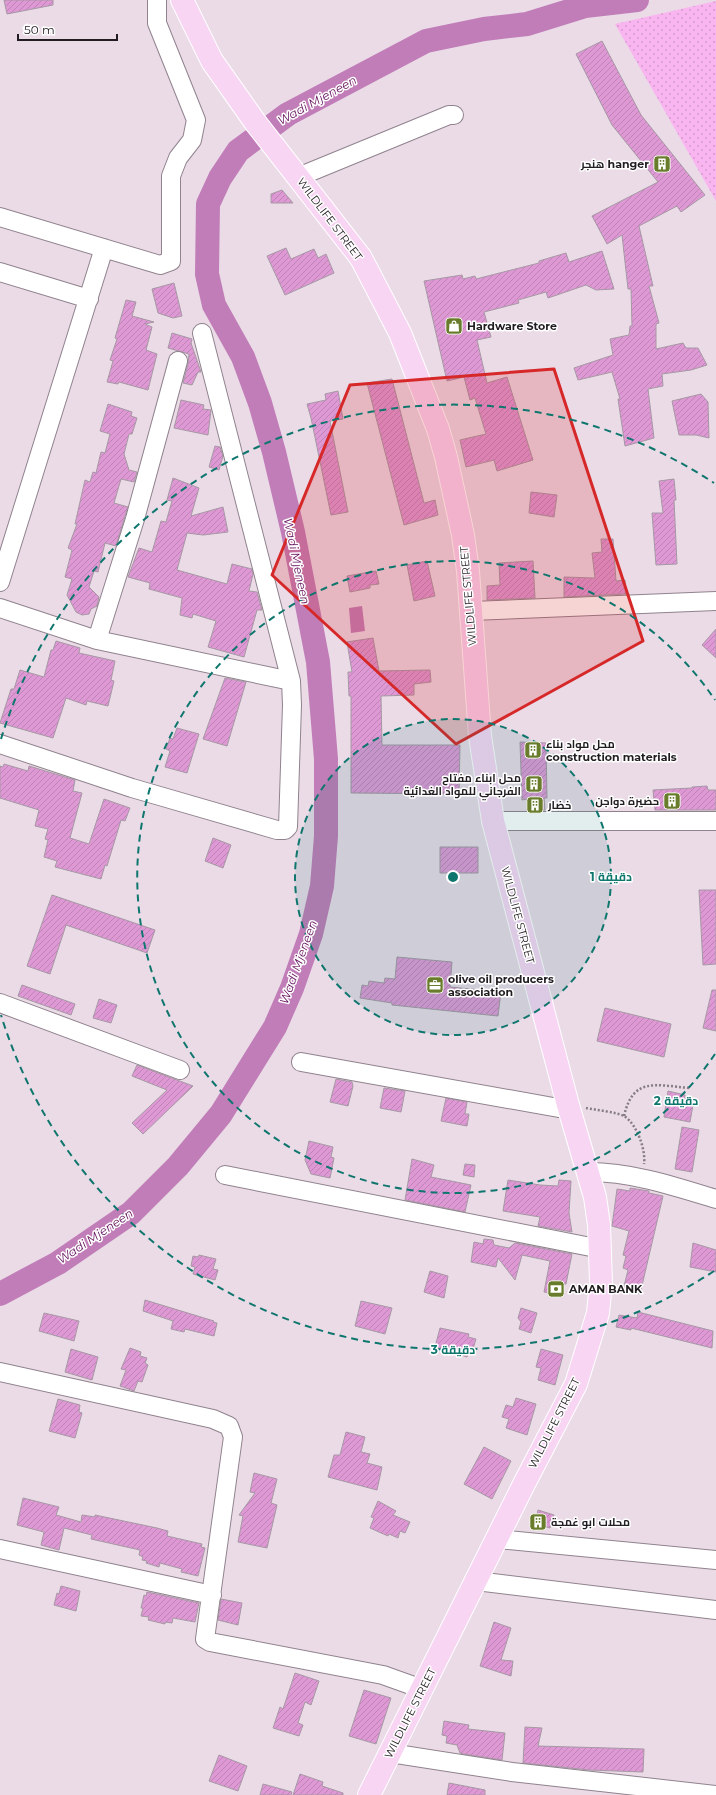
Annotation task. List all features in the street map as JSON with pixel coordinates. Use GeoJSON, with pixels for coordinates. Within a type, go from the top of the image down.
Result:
{"type":"FeatureCollection","features":[{"type":"Feature","properties":{"kind":"main road","name":"WILDLIFE STREET"},"geometry":{"type":"LineString","coordinates":[[182,0],[212,61],[255,122],[361,258],[411,358],[438,429],[446,457],[463,536],[468,571],[480,736],[493,821],[569,1107],[595,1197],[601,1249],[601,1283],[598,1313],[585,1359],[563,1411],[540,1453],[369,1795]]}},
{"type":"Feature","properties":{"kind":"street"},"geometry":{"type":"LineString","coordinates":[[0,217],[160,265],[171,261],[171,176],[173,167],[178,158],[192,140],[196,120],[157,22],[157,0]]}},
{"type":"Feature","properties":{"kind":"street"},"geometry":{"type":"LineString","coordinates":[[298,177],[449,115],[454,115]]}},
{"type":"Feature","properties":{"kind":"street"},"geometry":{"type":"LineString","coordinates":[[0,582],[104,248]]}},
{"type":"Feature","properties":{"kind":"street"},"geometry":{"type":"LineString","coordinates":[[0,272],[89,299]]}},
{"type":"Feature","properties":{"kind":"street"},"geometry":{"type":"LineString","coordinates":[[0,744],[132,788],[277,830],[284,830],[288,827],[292,712],[291,681],[202,333]]}},
{"type":"Feature","properties":{"kind":"street"},"geometry":{"type":"LineString","coordinates":[[97,640],[135,519],[178,361]]}},
{"type":"Feature","properties":{"kind":"street"},"geometry":{"type":"LineString","coordinates":[[471,611],[716,600]]}},
{"type":"Feature","properties":{"kind":"street"},"geometry":{"type":"LineString","coordinates":[[0,608],[97,640],[291,681]]}},
{"type":"Feature","properties":{"kind":"street"},"geometry":{"type":"LineString","coordinates":[[493,821],[716,821]]}},
{"type":"Feature","properties":{"kind":"street"},"geometry":{"type":"LineString","coordinates":[[0,1002],[180,1070]]}},
{"type":"Feature","properties":{"kind":"street"},"geometry":{"type":"LineString","coordinates":[[301,1062],[569,1107]]}},
{"type":"Feature","properties":{"kind":"street"},"geometry":{"type":"LineString","coordinates":[[588,1172],[604,1172],[642,1177],[716,1199]]}},
{"type":"Feature","properties":{"kind":"street"},"geometry":{"type":"LineString","coordinates":[[225,1175],[601,1249]]}},
{"type":"Feature","properties":{"kind":"street"},"geometry":{"type":"LineString","coordinates":[[0,1372],[213,1419],[229,1426],[233,1437],[205,1639],[210,1642],[383,1675],[422,1689]]}},
{"type":"Feature","properties":{"kind":"street"},"geometry":{"type":"LineString","coordinates":[[497,1539],[716,1560]]}},
{"type":"Feature","properties":{"kind":"street"},"geometry":{"type":"LineString","coordinates":[[0,1549],[212,1595]]}},
{"type":"Feature","properties":{"kind":"street"},"geometry":{"type":"LineString","coordinates":[[476,1581],[716,1610]]}},
{"type":"Feature","properties":{"kind":"street"},"geometry":{"type":"LineString","coordinates":[[390,1753],[512,1772],[716,1795]]}},
{"type":"Feature","properties":{"kind":"path"},"geometry":{"type":"LineString","coordinates":[[624,1116],[627,1105],[634,1093],[642,1087],[689,1088]]}},
{"type":"Feature","properties":{"kind":"path"},"geometry":{"type":"LineString","coordinates":[[569,1107],[624,1116],[639,1135],[645,1155],[642,1177]]}},
{"type":"Feature","properties":{"kind":"highlighted area"},"geometry":{"type":"Polygon","coordinates":[[[554,369],[643,641],[456,744],[272,575],[350,385],[554,369]]]}},
{"type":"Feature","properties":{"kind":"shaded area"},"geometry":{"type":"Polygon","coordinates":[[[716,1],[716,201],[615,24],[716,1]]]}},
{"type":"Feature","properties":{"kind":"shaded area"},"geometry":{"type":"Polygon","coordinates":[[[362,606],[365,631],[351,633],[349,608],[362,606]]]}},
{"type":"Feature","properties":{"kind":"building"},"geometry":{"type":"Polygon","coordinates":[[[4,0],[53,0],[53,5],[7,14],[4,0]]]}},
{"type":"Feature","properties":{"kind":"building"},"geometry":{"type":"Polygon","coordinates":[[[602,41],[641,115],[705,195],[681,212],[677,206],[639,226],[653,286],[649,286],[659,323],[656,324],[656,349],[683,343],[686,348],[698,348],[707,365],[691,370],[662,374],[663,386],[648,389],[654,438],[625,446],[618,399],[620,399],[612,372],[578,380],[574,368],[613,355],[610,339],[629,335],[630,326],[632,326],[631,289],[628,289],[622,235],[607,244],[592,216],[658,182],[612,125],[576,54],[602,41]]]}},
{"type":"Feature","properties":{"kind":"building"},"geometry":{"type":"Polygon","coordinates":[[[282,190],[293,203],[271,203],[271,194],[282,190]]]}},
{"type":"Feature","properties":{"kind":"building"},"geometry":{"type":"Polygon","coordinates":[[[286,248],[291,259],[314,249],[318,258],[326,254],[334,273],[285,295],[267,256],[286,248]]]}},
{"type":"Feature","properties":{"kind":"building"},"geometry":{"type":"Polygon","coordinates":[[[602,251],[614,289],[596,290],[586,285],[548,298],[546,292],[518,300],[519,303],[484,312],[491,337],[477,340],[487,383],[507,377],[533,460],[497,471],[494,460],[466,467],[460,440],[486,434],[475,398],[470,400],[464,377],[447,381],[424,281],[462,275],[463,279],[475,276],[476,279],[539,263],[539,261],[566,253],[569,262],[602,251]]]}},
{"type":"Feature","properties":{"kind":"building"},"geometry":{"type":"Polygon","coordinates":[[[174,283],[182,316],[173,318],[158,313],[152,289],[174,283]]]}},
{"type":"Feature","properties":{"kind":"building"},"geometry":{"type":"Polygon","coordinates":[[[126,300],[136,302],[132,316],[154,322],[145,324],[152,327],[146,350],[157,354],[148,390],[119,382],[118,384],[107,382],[113,361],[110,360],[117,339],[115,338],[126,300]]]}},
{"type":"Feature","properties":{"kind":"building"},"geometry":{"type":"Polygon","coordinates":[[[172,333],[192,339],[191,343],[201,372],[198,372],[192,385],[183,383],[189,354],[168,348],[172,333]]]}},
{"type":"Feature","properties":{"kind":"building"},"geometry":{"type":"Polygon","coordinates":[[[392,379],[424,503],[435,500],[438,515],[404,525],[367,383],[392,379]]]}},
{"type":"Feature","properties":{"kind":"building"},"geometry":{"type":"Polygon","coordinates":[[[338,391],[343,419],[330,421],[348,512],[331,515],[307,404],[326,400],[325,394],[338,391]]]}},
{"type":"Feature","properties":{"kind":"building"},"geometry":{"type":"Polygon","coordinates":[[[701,394],[708,402],[709,438],[696,435],[679,435],[672,401],[701,394]]]}},
{"type":"Feature","properties":{"kind":"building"},"geometry":{"type":"Polygon","coordinates":[[[181,400],[204,405],[203,409],[211,410],[208,435],[174,428],[181,400]]]}},
{"type":"Feature","properties":{"kind":"building"},"geometry":{"type":"Polygon","coordinates":[[[108,404],[132,412],[131,416],[137,418],[132,434],[129,434],[124,454],[129,470],[137,472],[134,482],[121,479],[114,503],[128,507],[116,546],[105,543],[98,572],[94,571],[89,587],[99,597],[97,606],[91,609],[89,614],[82,615],[76,612],[67,595],[72,579],[65,577],[72,550],[68,548],[77,524],[75,524],[85,480],[90,482],[93,472],[96,473],[101,452],[105,453],[110,434],[100,431],[108,404]]]}},
{"type":"Feature","properties":{"kind":"building"},"geometry":{"type":"Polygon","coordinates":[[[215,446],[220,447],[223,456],[219,470],[209,467],[215,446]]]}},
{"type":"Feature","properties":{"kind":"building"},"geometry":{"type":"Polygon","coordinates":[[[173,478],[199,488],[191,516],[223,507],[228,532],[203,535],[187,533],[177,570],[227,584],[232,564],[252,569],[253,574],[249,591],[257,592],[262,610],[257,610],[244,657],[208,647],[216,621],[193,614],[192,618],[180,615],[182,598],[149,589],[150,583],[128,577],[139,548],[152,552],[161,521],[166,522],[172,501],[167,500],[173,478]]]}},
{"type":"Feature","properties":{"kind":"building"},"geometry":{"type":"Polygon","coordinates":[[[674,479],[676,500],[674,500],[677,564],[656,565],[652,513],[663,513],[659,481],[674,479]]]}},
{"type":"Feature","properties":{"kind":"building"},"geometry":{"type":"Polygon","coordinates":[[[531,492],[557,495],[554,517],[529,513],[531,492]]]}},
{"type":"Feature","properties":{"kind":"building"},"geometry":{"type":"Polygon","coordinates":[[[601,539],[613,539],[616,581],[625,580],[626,594],[564,597],[564,577],[595,578],[592,553],[602,552],[601,539]]]}},
{"type":"Feature","properties":{"kind":"building"},"geometry":{"type":"Polygon","coordinates":[[[427,561],[435,596],[414,601],[407,565],[427,561]]]}},
{"type":"Feature","properties":{"kind":"building"},"geometry":{"type":"Polygon","coordinates":[[[533,561],[535,598],[487,600],[487,586],[500,585],[499,563],[533,561]]]}},
{"type":"Feature","properties":{"kind":"building"},"geometry":{"type":"Polygon","coordinates":[[[376,571],[379,584],[370,585],[370,588],[350,592],[347,576],[376,571]]]}},
{"type":"Feature","properties":{"kind":"building"},"geometry":{"type":"Polygon","coordinates":[[[716,629],[716,658],[702,645],[716,629]]]}},
{"type":"Feature","properties":{"kind":"building"},"geometry":{"type":"Polygon","coordinates":[[[373,638],[379,671],[430,670],[431,682],[414,684],[414,695],[381,696],[382,745],[460,745],[459,794],[351,793],[351,696],[349,696],[348,672],[352,672],[347,642],[373,638]]]}},
{"type":"Feature","properties":{"kind":"building"},"geometry":{"type":"Polygon","coordinates":[[[56,641],[80,648],[79,653],[115,661],[111,680],[114,681],[108,706],[87,701],[86,705],[66,698],[53,738],[0,723],[11,689],[14,689],[20,670],[44,677],[51,650],[53,650],[56,641]]]}},
{"type":"Feature","properties":{"kind":"building"},"geometry":{"type":"Polygon","coordinates":[[[225,678],[246,682],[227,746],[203,739],[225,678]]]}},
{"type":"Feature","properties":{"kind":"building"},"geometry":{"type":"Polygon","coordinates":[[[177,728],[199,734],[187,773],[165,767],[170,751],[166,749],[170,738],[173,739],[177,728]]]}},
{"type":"Feature","properties":{"kind":"building"},"geometry":{"type":"Polygon","coordinates":[[[520,742],[546,743],[547,798],[544,798],[545,810],[527,810],[527,799],[522,800],[520,742]]]}},
{"type":"Feature","properties":{"kind":"building"},"geometry":{"type":"Polygon","coordinates":[[[4,764],[28,771],[29,766],[75,780],[73,791],[82,793],[70,838],[89,844],[104,799],[130,808],[125,821],[121,820],[107,866],[105,865],[101,879],[55,867],[57,861],[44,857],[48,840],[45,839],[48,829],[35,826],[39,810],[0,798],[0,766],[3,767],[4,764]]]}},
{"type":"Feature","properties":{"kind":"building"},"geometry":{"type":"Polygon","coordinates":[[[707,786],[708,790],[716,790],[716,810],[655,810],[653,790],[707,786]]]}},
{"type":"Feature","properties":{"kind":"building"},"geometry":{"type":"Polygon","coordinates":[[[213,838],[231,845],[223,868],[205,861],[213,838]]]}},
{"type":"Feature","properties":{"kind":"building"},"geometry":{"type":"Polygon","coordinates":[[[440,847],[478,847],[478,873],[440,873],[440,847]]]}},
{"type":"Feature","properties":{"kind":"building"},"geometry":{"type":"Polygon","coordinates":[[[699,890],[716,890],[716,964],[703,965],[699,890]]]}},
{"type":"Feature","properties":{"kind":"building"},"geometry":{"type":"Polygon","coordinates":[[[52,895],[155,930],[147,953],[66,925],[50,974],[27,966],[52,895]]]}},
{"type":"Feature","properties":{"kind":"building"},"geometry":{"type":"Polygon","coordinates":[[[397,957],[452,962],[450,987],[501,992],[498,1016],[392,1005],[392,1003],[360,998],[362,985],[368,986],[369,981],[384,983],[385,978],[395,979],[397,957]]]}},
{"type":"Feature","properties":{"kind":"building"},"geometry":{"type":"Polygon","coordinates":[[[22,985],[75,1004],[71,1015],[18,996],[22,985]]]}},
{"type":"Feature","properties":{"kind":"building"},"geometry":{"type":"Polygon","coordinates":[[[712,990],[716,990],[716,1031],[703,1028],[712,990]]]}},
{"type":"Feature","properties":{"kind":"building"},"geometry":{"type":"Polygon","coordinates":[[[99,999],[117,1005],[111,1023],[93,1018],[99,999]]]}},
{"type":"Feature","properties":{"kind":"building"},"geometry":{"type":"Polygon","coordinates":[[[605,1008],[671,1024],[664,1057],[597,1041],[605,1008]]]}},
{"type":"Feature","properties":{"kind":"building"},"geometry":{"type":"Polygon","coordinates":[[[137,1065],[193,1086],[143,1134],[132,1123],[167,1090],[132,1076],[137,1065]]]}},
{"type":"Feature","properties":{"kind":"building"},"geometry":{"type":"Polygon","coordinates":[[[336,1079],[352,1082],[353,1086],[348,1106],[330,1102],[336,1079]]]}},
{"type":"Feature","properties":{"kind":"building"},"geometry":{"type":"Polygon","coordinates":[[[384,1088],[405,1091],[401,1112],[380,1108],[384,1088]]]}},
{"type":"Feature","properties":{"kind":"building"},"geometry":{"type":"Polygon","coordinates":[[[668,1091],[685,1095],[685,1098],[689,1099],[688,1105],[693,1105],[690,1122],[664,1117],[668,1091]]]}},
{"type":"Feature","properties":{"kind":"building"},"geometry":{"type":"Polygon","coordinates":[[[446,1098],[467,1102],[465,1114],[469,1114],[467,1126],[441,1121],[446,1098]]]}},
{"type":"Feature","properties":{"kind":"building"},"geometry":{"type":"Polygon","coordinates":[[[682,1127],[699,1130],[692,1172],[675,1169],[682,1127]]]}},
{"type":"Feature","properties":{"kind":"building"},"geometry":{"type":"Polygon","coordinates":[[[309,1141],[333,1147],[331,1157],[334,1158],[330,1178],[311,1174],[305,1160],[309,1141]]]}},
{"type":"Feature","properties":{"kind":"building"},"geometry":{"type":"Polygon","coordinates":[[[412,1159],[434,1165],[431,1177],[471,1185],[465,1212],[405,1200],[412,1159]]]}},
{"type":"Feature","properties":{"kind":"building"},"geometry":{"type":"Polygon","coordinates":[[[465,1164],[475,1165],[474,1177],[463,1175],[465,1164]]]}},
{"type":"Feature","properties":{"kind":"building"},"geometry":{"type":"Polygon","coordinates":[[[508,1180],[558,1186],[559,1180],[571,1181],[569,1213],[572,1232],[538,1226],[540,1217],[503,1211],[508,1180]]]}},
{"type":"Feature","properties":{"kind":"building"},"geometry":{"type":"Polygon","coordinates":[[[630,1188],[649,1191],[649,1193],[663,1196],[640,1294],[623,1290],[628,1270],[623,1268],[626,1256],[623,1255],[629,1231],[612,1226],[617,1189],[630,1191],[630,1188]]]}},
{"type":"Feature","properties":{"kind":"building"},"geometry":{"type":"Polygon","coordinates":[[[484,1239],[493,1240],[494,1245],[509,1248],[515,1243],[572,1254],[566,1284],[564,1284],[562,1295],[544,1292],[550,1261],[522,1255],[515,1280],[498,1258],[496,1267],[471,1262],[474,1242],[483,1244],[484,1239]]]}},
{"type":"Feature","properties":{"kind":"building"},"geometry":{"type":"Polygon","coordinates":[[[693,1243],[716,1250],[716,1272],[690,1267],[693,1243]]]}},
{"type":"Feature","properties":{"kind":"building"},"geometry":{"type":"Polygon","coordinates":[[[199,1255],[216,1259],[213,1269],[218,1270],[215,1280],[193,1274],[195,1267],[191,1266],[193,1256],[198,1257],[199,1255]]]}},
{"type":"Feature","properties":{"kind":"building"},"geometry":{"type":"Polygon","coordinates":[[[430,1271],[448,1276],[444,1298],[424,1292],[430,1271]]]}},
{"type":"Feature","properties":{"kind":"building"},"geometry":{"type":"Polygon","coordinates":[[[145,1300],[214,1321],[213,1322],[217,1323],[214,1336],[185,1329],[184,1332],[171,1329],[173,1321],[143,1311],[145,1300]]]}},
{"type":"Feature","properties":{"kind":"building"},"geometry":{"type":"Polygon","coordinates":[[[361,1301],[392,1308],[385,1334],[355,1326],[361,1301]]]}},
{"type":"Feature","properties":{"kind":"building"},"geometry":{"type":"Polygon","coordinates":[[[521,1308],[537,1313],[531,1333],[519,1329],[521,1322],[518,1318],[521,1308]]]}},
{"type":"Feature","properties":{"kind":"building"},"geometry":{"type":"Polygon","coordinates":[[[638,1312],[713,1331],[712,1348],[631,1328],[631,1330],[616,1327],[619,1315],[637,1318],[638,1312]]]}},
{"type":"Feature","properties":{"kind":"building"},"geometry":{"type":"Polygon","coordinates":[[[44,1313],[79,1321],[74,1341],[39,1331],[44,1313]]]}},
{"type":"Feature","properties":{"kind":"building"},"geometry":{"type":"Polygon","coordinates":[[[440,1328],[469,1334],[468,1337],[476,1339],[472,1352],[469,1351],[467,1357],[435,1347],[440,1328]]]}},
{"type":"Feature","properties":{"kind":"building"},"geometry":{"type":"Polygon","coordinates":[[[130,1348],[141,1352],[140,1356],[147,1358],[145,1363],[148,1365],[142,1382],[138,1381],[134,1391],[120,1386],[126,1370],[121,1369],[130,1348]]]}},
{"type":"Feature","properties":{"kind":"building"},"geometry":{"type":"Polygon","coordinates":[[[71,1349],[98,1357],[92,1380],[65,1372],[71,1349]]]}},
{"type":"Feature","properties":{"kind":"building"},"geometry":{"type":"Polygon","coordinates":[[[541,1349],[563,1355],[555,1385],[538,1380],[541,1368],[536,1367],[541,1349]]]}},
{"type":"Feature","properties":{"kind":"building"},"geometry":{"type":"Polygon","coordinates":[[[516,1398],[536,1404],[527,1435],[506,1428],[509,1419],[502,1417],[506,1405],[513,1407],[516,1398]]]}},
{"type":"Feature","properties":{"kind":"building"},"geometry":{"type":"Polygon","coordinates":[[[58,1399],[80,1405],[79,1412],[82,1413],[75,1438],[49,1431],[58,1399]]]}},
{"type":"Feature","properties":{"kind":"building"},"geometry":{"type":"Polygon","coordinates":[[[346,1432],[365,1437],[361,1452],[370,1454],[367,1463],[382,1467],[377,1490],[328,1477],[334,1455],[340,1455],[346,1432]]]}},
{"type":"Feature","properties":{"kind":"building"},"geometry":{"type":"Polygon","coordinates":[[[484,1447],[511,1461],[492,1499],[464,1484],[484,1447]]]}},
{"type":"Feature","properties":{"kind":"building"},"geometry":{"type":"Polygon","coordinates":[[[254,1473],[277,1479],[271,1503],[277,1505],[267,1548],[238,1542],[243,1516],[239,1515],[255,1493],[250,1492],[254,1473]]]}},
{"type":"Feature","properties":{"kind":"building"},"geometry":{"type":"Polygon","coordinates":[[[23,1498],[59,1507],[56,1515],[81,1522],[82,1515],[95,1517],[95,1515],[157,1528],[168,1531],[167,1536],[202,1544],[201,1547],[205,1548],[198,1576],[181,1572],[182,1569],[160,1563],[159,1567],[146,1563],[147,1561],[142,1560],[143,1557],[139,1555],[140,1550],[91,1539],[92,1535],[64,1528],[59,1550],[41,1545],[44,1532],[17,1525],[23,1498]]]}},
{"type":"Feature","properties":{"kind":"building"},"geometry":{"type":"Polygon","coordinates":[[[378,1501],[396,1511],[393,1515],[410,1522],[405,1533],[400,1531],[398,1538],[389,1534],[388,1536],[370,1528],[374,1518],[371,1517],[378,1501]]]}},
{"type":"Feature","properties":{"kind":"building"},"geometry":{"type":"Polygon","coordinates":[[[538,1510],[554,1515],[550,1528],[535,1524],[538,1510]]]}},
{"type":"Feature","properties":{"kind":"building"},"geometry":{"type":"Polygon","coordinates":[[[61,1586],[80,1591],[76,1611],[54,1605],[57,1593],[59,1594],[61,1586]]]}},
{"type":"Feature","properties":{"kind":"building"},"geometry":{"type":"Polygon","coordinates":[[[147,1592],[199,1603],[195,1622],[173,1618],[172,1623],[165,1622],[165,1624],[148,1620],[149,1617],[141,1616],[144,1595],[146,1596],[147,1592]]]}},
{"type":"Feature","properties":{"kind":"building"},"geometry":{"type":"Polygon","coordinates":[[[221,1599],[242,1603],[238,1625],[218,1620],[221,1599]]]}},
{"type":"Feature","properties":{"kind":"building"},"geometry":{"type":"Polygon","coordinates":[[[494,1622],[511,1628],[501,1660],[513,1661],[511,1676],[480,1666],[494,1622]]]}},
{"type":"Feature","properties":{"kind":"building"},"geometry":{"type":"Polygon","coordinates":[[[295,1673],[319,1681],[311,1705],[305,1702],[298,1723],[303,1725],[299,1736],[273,1728],[280,1707],[283,1709],[295,1673]]]}},
{"type":"Feature","properties":{"kind":"building"},"geometry":{"type":"Polygon","coordinates":[[[364,1690],[391,1698],[376,1744],[349,1736],[364,1690]]]}},
{"type":"Feature","properties":{"kind":"building"},"geometry":{"type":"Polygon","coordinates":[[[444,1721],[469,1725],[468,1729],[505,1733],[502,1760],[460,1753],[457,1745],[446,1743],[447,1736],[442,1735],[444,1721]]]}},
{"type":"Feature","properties":{"kind":"building"},"geometry":{"type":"Polygon","coordinates":[[[525,1727],[542,1728],[538,1746],[644,1749],[643,1772],[589,1770],[523,1763],[525,1727]]]}},
{"type":"Feature","properties":{"kind":"building"},"geometry":{"type":"Polygon","coordinates":[[[219,1755],[247,1766],[238,1791],[209,1781],[219,1755]]]}},
{"type":"Feature","properties":{"kind":"building"},"geometry":{"type":"Polygon","coordinates":[[[300,1774],[323,1782],[322,1786],[343,1793],[343,1795],[293,1795],[300,1774]]]}},
{"type":"Feature","properties":{"kind":"building"},"geometry":{"type":"Polygon","coordinates":[[[449,1783],[485,1790],[485,1795],[447,1795],[449,1783]]]}},
{"type":"Feature","properties":{"kind":"building"},"geometry":{"type":"Polygon","coordinates":[[[263,1784],[292,1792],[291,1795],[260,1795],[263,1784]]]}},
{"type":"Feature","properties":{"kind":"waterway","name":"Wadi Mjeneen"},"geometry":{"type":"LineString","coordinates":[[0,1294],[58,1263],[131,1213],[178,1166],[221,1114],[275,1027],[292,988],[311,934],[322,886],[326,836],[326,759],[318,662],[293,532],[274,452],[260,403],[243,357],[214,305],[207,274],[208,204],[220,178],[238,151],[288,114],[426,41],[484,29],[527,24],[585,6],[637,0]]}},
{"type":"Feature","properties":{"kind":"place","name":"هنجر hanger"},"geometry":{"type":"Point","coordinates":[662,164]}},
{"type":"Feature","properties":{"kind":"place","name":"Hardware Store"},"geometry":{"type":"Point","coordinates":[454,326]}},
{"type":"Feature","properties":{"kind":"place","name":"محل مواد بناء construction materials"},"geometry":{"type":"Point","coordinates":[533,750]}},
{"type":"Feature","properties":{"kind":"place","name":"محل ابناء مفتاح الفرجاني للمواد الغدائية"},"geometry":{"type":"Point","coordinates":[534,784]}},
{"type":"Feature","properties":{"kind":"place","name":"حضيرة دواجن"},"geometry":{"type":"Point","coordinates":[672,801]}},
{"type":"Feature","properties":{"kind":"place","name":"خضار"},"geometry":{"type":"Point","coordinates":[535,805]}},
{"type":"Feature","properties":{"kind":"place","name":"olive oil producers association"},"geometry":{"type":"Point","coordinates":[435,985]}},
{"type":"Feature","properties":{"kind":"place","name":"AMAN BANK"},"geometry":{"type":"Point","coordinates":[556,1289]}},
{"type":"Feature","properties":{"kind":"place","name":"محلات ابو غمجة"},"geometry":{"type":"Point","coordinates":[538,1522]}}]}
